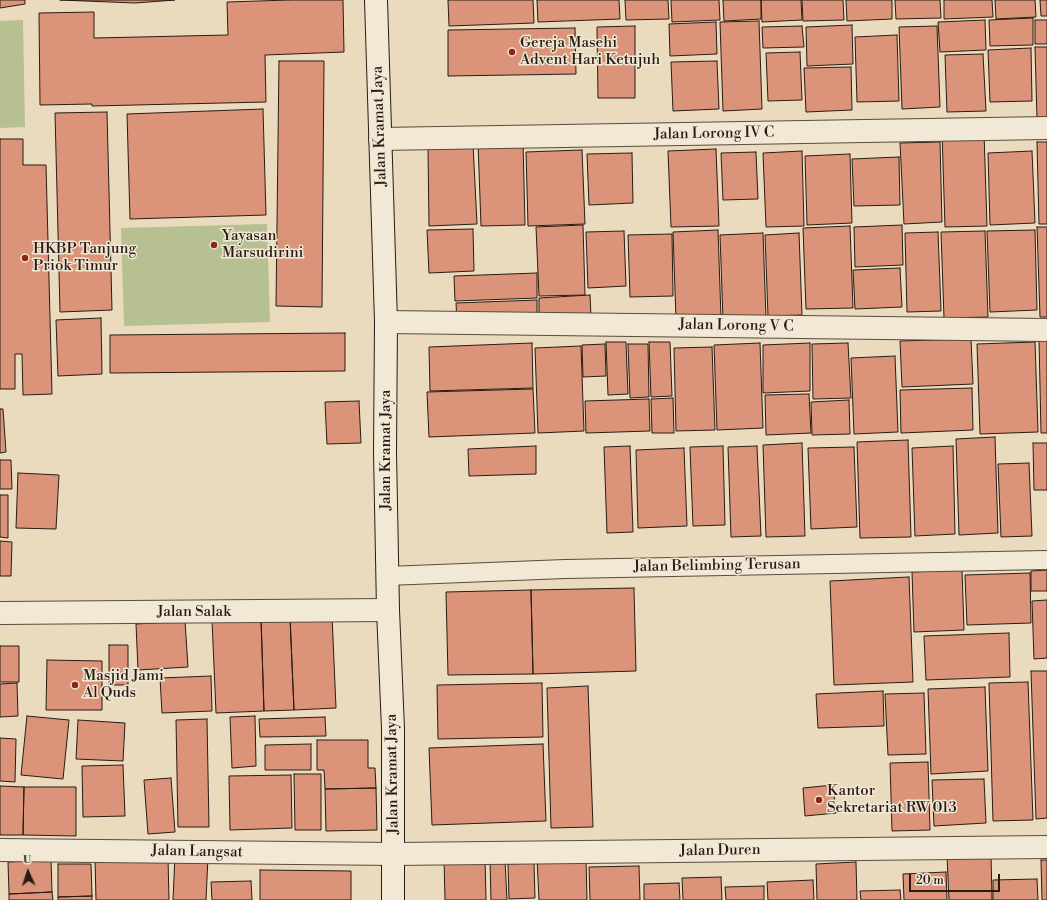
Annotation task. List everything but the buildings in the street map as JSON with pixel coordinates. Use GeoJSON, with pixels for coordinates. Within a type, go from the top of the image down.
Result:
{"type":"FeatureCollection","features":[{"type":"Feature","properties":{"kind":"street","name":"Jalan Kramat Jaya"},"geometry":{"type":"LineString","coordinates":[[376,0],[386,322],[385,452],[387,576],[394,729],[393,900]]}},
{"type":"Feature","properties":{"kind":"street","name":"Jalan Lorong IV C"},"geometry":{"type":"LineString","coordinates":[[380,138],[1047,128]]}},
{"type":"Feature","properties":{"kind":"street","name":"Jalan Lorong V C"},"geometry":{"type":"LineString","coordinates":[[386,322],[1047,330]]}},
{"type":"Feature","properties":{"kind":"street","name":"Jalan Salak"},"geometry":{"type":"LineString","coordinates":[[0,613],[388,610]]}},
{"type":"Feature","properties":{"kind":"street","name":"Jalan Duren"},"geometry":{"type":"LineString","coordinates":[[394,854],[1047,847]]}},
{"type":"Feature","properties":{"kind":"street","name":"Jalan Langsat"},"geometry":{"type":"LineString","coordinates":[[0,850],[394,854]]}},
{"type":"Feature","properties":{"kind":"lane","name":"Jalan Belimbing Terusan"},"geometry":{"type":"LineString","coordinates":[[387,576],[572,569],[1047,560]]}},
{"type":"Feature","properties":{"kind":"green space"},"geometry":{"type":"Polygon","coordinates":[[[23,20],[25,127],[0,128],[0,21],[23,20]]]}},
{"type":"Feature","properties":{"kind":"green space"},"geometry":{"type":"Polygon","coordinates":[[[267,224],[270,322],[124,326],[121,228],[267,224]]]}},
{"type":"Feature","properties":{"kind":"place","name":"Gereja Masehi Advent Hari Ketujuh"},"geometry":{"type":"Point","coordinates":[512,52]}},
{"type":"Feature","properties":{"kind":"place","name":"Yayasan Marsudirini"},"geometry":{"type":"Point","coordinates":[214,245]}},
{"type":"Feature","properties":{"kind":"place","name":"HKBP Tanjung Priok Timur"},"geometry":{"type":"Point","coordinates":[25,258]}},
{"type":"Feature","properties":{"kind":"place","name":"Masjid Jami Al Quds"},"geometry":{"type":"Point","coordinates":[75,685]}},
{"type":"Feature","properties":{"kind":"place","name":"Kantor Sekretariat RW 013"},"geometry":{"type":"Point","coordinates":[819,800]}}]}
